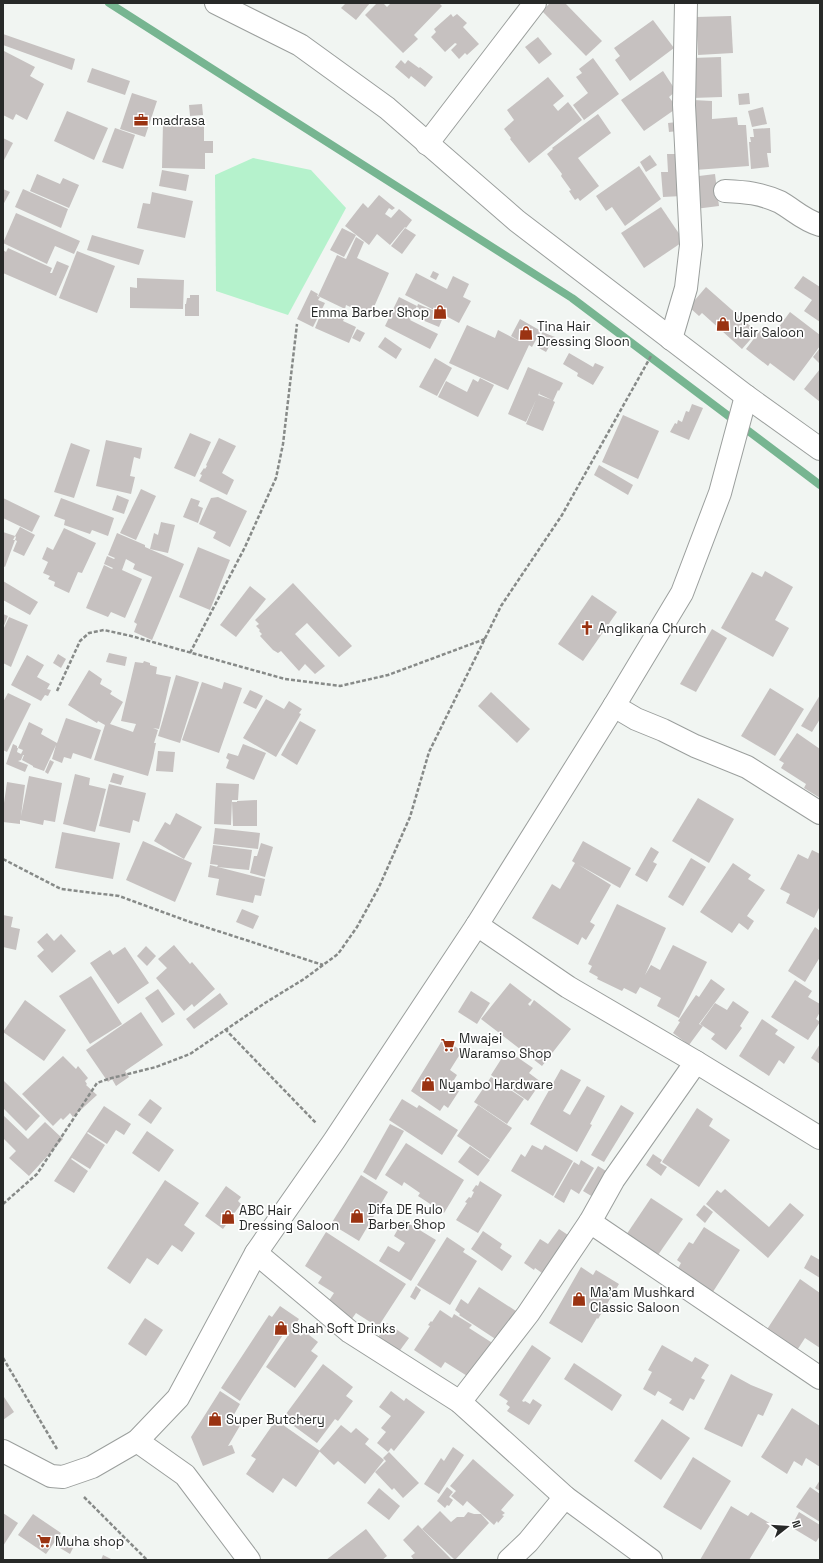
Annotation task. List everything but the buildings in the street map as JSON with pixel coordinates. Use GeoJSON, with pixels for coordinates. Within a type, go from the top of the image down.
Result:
{"type":"FeatureCollection","features":[{"type":"Feature","properties":{"kind":"street"},"geometry":{"type":"LineString","coordinates":[[216,3],[300,45],[386,108],[517,221],[746,396],[820,449]]}},
{"type":"Feature","properties":{"kind":"street"},"geometry":{"type":"LineString","coordinates":[[428,144],[535,3]]}},
{"type":"Feature","properties":{"kind":"street"},"geometry":{"type":"LineString","coordinates":[[672,339],[686,288],[691,245],[684,105],[686,3]]}},
{"type":"Feature","properties":{"kind":"street"},"geometry":{"type":"LineString","coordinates":[[725,191],[750,192],[762,196],[780,203],[805,220],[820,225]]}},
{"type":"Feature","properties":{"kind":"street"},"geometry":{"type":"LineString","coordinates":[[3,1452],[51,1476],[68,1475],[92,1467],[137,1441],[178,1398],[256,1253],[334,1142],[477,925],[614,706],[682,593],[720,493],[746,396]]}},
{"type":"Feature","properties":{"kind":"street"},"geometry":{"type":"LineString","coordinates":[[614,706],[636,719],[663,730],[695,746],[747,767],[820,813]]}},
{"type":"Feature","properties":{"kind":"street"},"geometry":{"type":"LineString","coordinates":[[477,925],[568,987],[696,1062],[820,1138]]}},
{"type":"Feature","properties":{"kind":"street"},"geometry":{"type":"LineString","coordinates":[[460,1402],[528,1314],[590,1222],[614,1179],[696,1062]]}},
{"type":"Feature","properties":{"kind":"street"},"geometry":{"type":"LineString","coordinates":[[590,1222],[820,1378]]}},
{"type":"Feature","properties":{"kind":"street"},"geometry":{"type":"LineString","coordinates":[[256,1253],[350,1332],[460,1402],[565,1497],[651,1560]]}},
{"type":"Feature","properties":{"kind":"street"},"geometry":{"type":"LineString","coordinates":[[137,1441],[185,1475],[249,1560]]}},
{"type":"Feature","properties":{"kind":"street"},"geometry":{"type":"LineString","coordinates":[[509,1560],[528,1542],[565,1497]]}},
{"type":"Feature","properties":{"kind":"path"},"geometry":{"type":"LineString","coordinates":[[190,653],[245,547],[276,478],[283,444],[298,324]]}},
{"type":"Feature","properties":{"kind":"path"},"geometry":{"type":"LineString","coordinates":[[3,1204],[37,1174],[97,1083],[156,1067],[190,1054],[224,1029],[304,980],[338,954],[357,927],[379,887],[410,817],[430,752],[501,606],[562,515],[650,357],[672,339]]}},
{"type":"Feature","properties":{"kind":"path"},"geometry":{"type":"LineString","coordinates":[[57,691],[80,642],[89,633],[104,630],[285,679],[340,686],[388,675],[486,638]]}},
{"type":"Feature","properties":{"kind":"path"},"geometry":{"type":"LineString","coordinates":[[3,859],[61,889],[119,896],[190,922],[323,965]]}},
{"type":"Feature","properties":{"kind":"path"},"geometry":{"type":"LineString","coordinates":[[224,1029],[334,1142]]}},
{"type":"Feature","properties":{"kind":"path"},"geometry":{"type":"LineString","coordinates":[[3,1358],[68,1475],[147,1560]]}},
{"type":"Feature","properties":{"kind":"green space"},"geometry":{"type":"Polygon","coordinates":[[[253,158],[311,170],[346,208],[288,315],[216,291],[215,175],[253,158]]]}},
{"type":"Feature","properties":{"kind":"waterway"},"geometry":{"type":"LineString","coordinates":[[109,3],[572,298],[820,485]]}},
{"type":"Feature","properties":{"kind":"place","name":"madrasa"},"geometry":{"type":"Point","coordinates":[141,120]}},
{"type":"Feature","properties":{"kind":"place","name":"Emma Barber Shop"},"geometry":{"type":"Point","coordinates":[440,312]}},
{"type":"Feature","properties":{"kind":"place","name":"Upendo Hair Saloon"},"geometry":{"type":"Point","coordinates":[723,324]}},
{"type":"Feature","properties":{"kind":"place","name":"Tina Hair Dressing Sloon"},"geometry":{"type":"Point","coordinates":[526,333]}},
{"type":"Feature","properties":{"kind":"place","name":"Anglikana Church"},"geometry":{"type":"Point","coordinates":[587,628]}},
{"type":"Feature","properties":{"kind":"place","name":"Mwajei Waramso Shop"},"geometry":{"type":"Point","coordinates":[448,1045]}},
{"type":"Feature","properties":{"kind":"place","name":"Nyambo Hardware"},"geometry":{"type":"Point","coordinates":[428,1084]}},
{"type":"Feature","properties":{"kind":"place","name":"Difa DE Rulo Barber Shop"},"geometry":{"type":"Point","coordinates":[357,1216]}},
{"type":"Feature","properties":{"kind":"place","name":"ABC Hair Dressing Saloon"},"geometry":{"type":"Point","coordinates":[228,1217]}},
{"type":"Feature","properties":{"kind":"place","name":"Ma'am Mushkard Classic Saloon"},"geometry":{"type":"Point","coordinates":[579,1299]}},
{"type":"Feature","properties":{"kind":"place","name":"Shah Soft Drinks"},"geometry":{"type":"Point","coordinates":[281,1328]}},
{"type":"Feature","properties":{"kind":"place","name":"Super Butchery"},"geometry":{"type":"Point","coordinates":[215,1419]}},
{"type":"Feature","properties":{"kind":"place","name":"Muha shop"},"geometry":{"type":"Point","coordinates":[44,1541]}}]}
